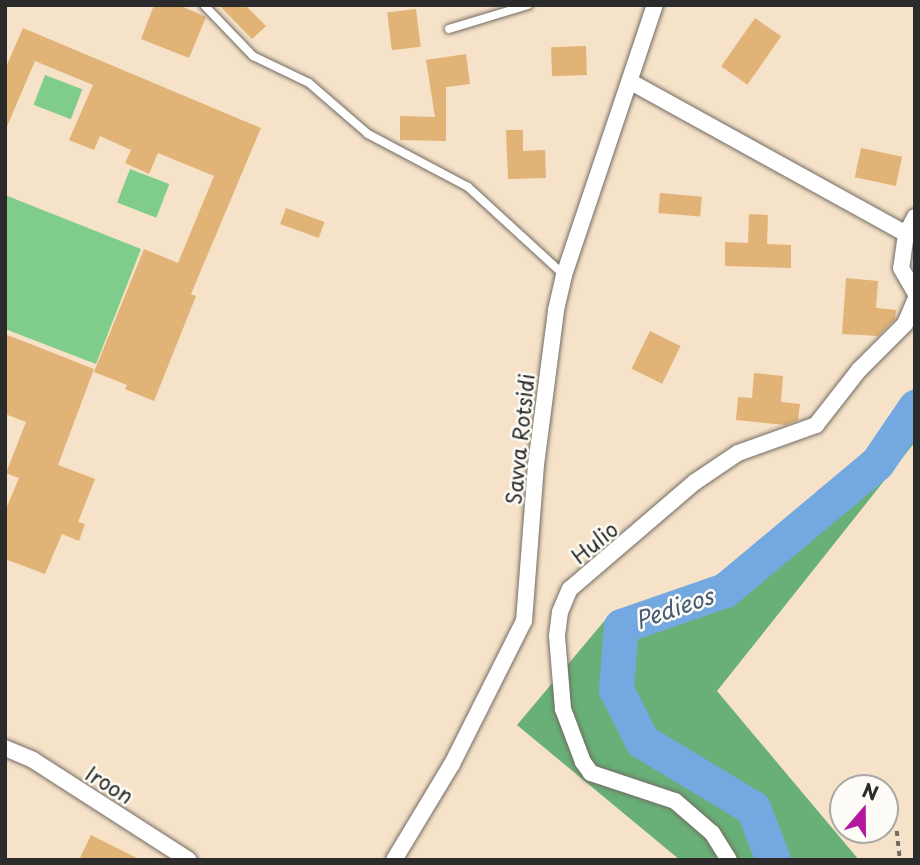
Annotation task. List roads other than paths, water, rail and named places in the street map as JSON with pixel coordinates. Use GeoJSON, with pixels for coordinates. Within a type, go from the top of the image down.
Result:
{"type":"FeatureCollection","features":[{"type":"Feature","properties":{"kind":"street","name":"Savva Rotsidi"},"geometry":{"type":"LineString","coordinates":[[394,860],[452,764],[524,621],[536,465],[551,336],[564,275],[655,5]]}},
{"type":"Feature","properties":{"kind":"street"},"geometry":{"type":"LineString","coordinates":[[631,82],[906,234]]}},
{"type":"Feature","properties":{"kind":"street"},"geometry":{"type":"LineString","coordinates":[[915,217],[906,234],[901,268],[915,292]]}},
{"type":"Feature","properties":{"kind":"street","name":"Hulio"},"geometry":{"type":"LineString","coordinates":[[729,860],[712,832],[675,801],[591,773],[583,762],[564,709],[556,636],[561,612],[570,589],[695,482],[738,453],[816,425],[859,370],[905,324],[915,300]]}},
{"type":"Feature","properties":{"kind":"street","name":"Iroon"},"geometry":{"type":"LineString","coordinates":[[5,748],[33,760],[189,860]]}},
{"type":"Feature","properties":{"kind":"street"},"geometry":{"type":"LineString","coordinates":[[160,860],[166,844]]}},
{"type":"Feature","properties":{"kind":"lane"},"geometry":{"type":"LineString","coordinates":[[204,5],[253,56],[309,83],[368,134],[468,187],[564,275]]}},
{"type":"Feature","properties":{"kind":"lane"},"geometry":{"type":"LineString","coordinates":[[449,29],[528,5]]}},
{"type":"Feature","properties":{"kind":"waterway","name":"Pedieos"},"geometry":{"type":"LineString","coordinates":[[773,860],[753,808],[642,741],[616,689],[621,626],[725,590],[877,463],[915,407]]}}]}
